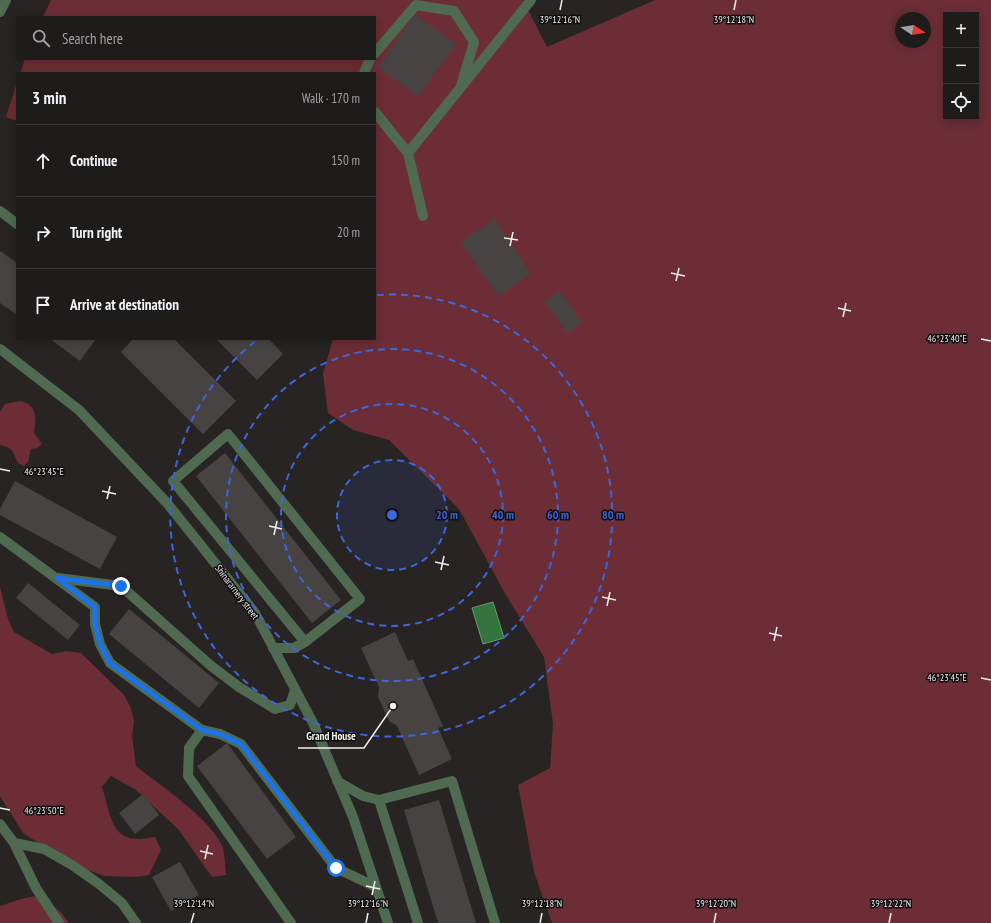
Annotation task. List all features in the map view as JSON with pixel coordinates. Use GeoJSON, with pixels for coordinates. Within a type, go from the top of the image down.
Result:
{"type":"FeatureCollection","features":[{"type":"Feature","properties":{"kind":"street"},"geometry":{"type":"LineString","coordinates":[[0,12],[6,0]]}},
{"type":"Feature","properties":{"kind":"street"},"geometry":{"type":"LineString","coordinates":[[408,153],[531,0]]}},
{"type":"Feature","properties":{"kind":"street"},"geometry":{"type":"LineString","coordinates":[[376,52],[416,5],[454,11],[474,42],[459,91]]}},
{"type":"Feature","properties":{"kind":"street"},"geometry":{"type":"LineString","coordinates":[[364,72],[370,60]]}},
{"type":"Feature","properties":{"kind":"street"},"geometry":{"type":"LineString","coordinates":[[376,113],[408,153],[423,216]]}},
{"type":"Feature","properties":{"kind":"street"},"geometry":{"type":"LineString","coordinates":[[0,211],[16,223]]}},
{"type":"Feature","properties":{"kind":"street","name":"Shinararnery street"},"geometry":{"type":"LineString","coordinates":[[0,349],[79,410],[167,503],[255,613],[313,724],[338,781],[353,817],[388,923]]}},
{"type":"Feature","properties":{"kind":"street"},"geometry":{"type":"LineString","coordinates":[[273,648],[294,648],[305,642],[360,599],[228,434],[172,481],[305,642]]}},
{"type":"Feature","properties":{"kind":"street"},"geometry":{"type":"LineString","coordinates":[[0,537],[95,607],[95,624],[98,637],[110,663],[202,730],[220,734],[241,744],[336,868],[376,887]]}},
{"type":"Feature","properties":{"kind":"street"},"geometry":{"type":"LineString","coordinates":[[57,578],[121,586],[210,665],[238,687],[275,709],[290,705],[295,690]]}},
{"type":"Feature","properties":{"kind":"street"},"geometry":{"type":"LineString","coordinates":[[202,730],[189,748],[188,776],[291,923]]}},
{"type":"Feature","properties":{"kind":"street"},"geometry":{"type":"LineString","coordinates":[[338,781],[363,796],[379,800],[452,781],[495,923]]}},
{"type":"Feature","properties":{"kind":"street"},"geometry":{"type":"LineString","coordinates":[[379,800],[418,923]]}},
{"type":"Feature","properties":{"kind":"street"},"geometry":{"type":"LineString","coordinates":[[0,824],[14,843],[36,888],[59,923]]}},
{"type":"Feature","properties":{"kind":"street"},"geometry":{"type":"LineString","coordinates":[[14,843],[44,849],[72,865],[99,884],[122,903],[136,923]]}},
{"type":"Feature","properties":{"kind":"shaded area"},"geometry":{"type":"Polygon","coordinates":[[[51,0],[523,0],[547,47],[655,0],[991,0],[991,923],[552,923],[534,872],[518,785],[550,768],[553,724],[544,657],[507,597],[459,509],[389,440],[353,430],[328,413],[323,374],[333,340],[376,340],[376,72],[20,72],[25,60],[376,60],[376,16],[43,16],[51,0]]]}},
{"type":"Feature","properties":{"kind":"shaded area"},"geometry":{"type":"Polygon","coordinates":[[[16,85],[16,121],[6,117],[16,85]]]}},
{"type":"Feature","properties":{"kind":"shaded area"},"geometry":{"type":"Polygon","coordinates":[[[20,401],[26,403],[33,409],[35,417],[34,433],[42,444],[37,448],[31,449],[28,462],[24,466],[18,463],[14,453],[10,449],[0,445],[0,412],[5,404],[20,401]]]}},
{"type":"Feature","properties":{"kind":"shaded area"},"geometry":{"type":"Polygon","coordinates":[[[0,587],[8,619],[14,632],[52,654],[66,651],[81,653],[124,695],[131,708],[134,721],[132,736],[136,766],[183,802],[205,822],[222,845],[226,875],[212,877],[178,829],[136,790],[111,776],[102,787],[112,821],[116,828],[122,834],[130,838],[141,839],[155,837],[161,850],[149,875],[135,877],[105,876],[72,865],[23,833],[0,796],[0,587]]]}},
{"type":"Feature","properties":{"kind":"shaded area"},"geometry":{"type":"Polygon","coordinates":[[[493,602],[504,638],[483,644],[472,608],[493,602]]]}},
{"type":"Feature","properties":{"kind":"shaded area"},"geometry":{"type":"Polygon","coordinates":[[[37,896],[60,911],[69,923],[0,923],[0,906],[24,898],[37,896]]]}},
{"type":"Feature","properties":{"kind":"building"},"geometry":{"type":"Polygon","coordinates":[[[415,15],[456,44],[418,96],[378,67],[415,15]]]}},
{"type":"Feature","properties":{"kind":"building"},"geometry":{"type":"Polygon","coordinates":[[[495,219],[531,274],[498,296],[461,242],[495,219]]]}},
{"type":"Feature","properties":{"kind":"building"},"geometry":{"type":"Polygon","coordinates":[[[0,251],[16,262],[16,314],[0,303],[0,251]]]}},
{"type":"Feature","properties":{"kind":"building"},"geometry":{"type":"Polygon","coordinates":[[[560,291],[582,323],[567,333],[545,301],[560,291]]]}},
{"type":"Feature","properties":{"kind":"building"},"geometry":{"type":"Polygon","coordinates":[[[51,340],[95,340],[80,361],[51,340]]]}},
{"type":"Feature","properties":{"kind":"building"},"geometry":{"type":"Polygon","coordinates":[[[132,340],[175,340],[236,401],[203,434],[121,352],[132,340]]]}},
{"type":"Feature","properties":{"kind":"building"},"geometry":{"type":"Polygon","coordinates":[[[217,340],[270,340],[283,354],[257,380],[217,340]]]}},
{"type":"Feature","properties":{"kind":"building"},"geometry":{"type":"Polygon","coordinates":[[[225,453],[341,600],[312,623],[196,476],[225,453]]]}},
{"type":"Feature","properties":{"kind":"building"},"geometry":{"type":"Polygon","coordinates":[[[15,481],[117,537],[100,569],[0,515],[0,509],[15,481]]]}},
{"type":"Feature","properties":{"kind":"building"},"geometry":{"type":"Polygon","coordinates":[[[28,583],[80,625],[68,640],[16,598],[28,583]]]}},
{"type":"Feature","properties":{"kind":"building"},"geometry":{"type":"Polygon","coordinates":[[[129,609],[219,683],[199,708],[109,634],[129,609]]]}},
{"type":"Feature","properties":{"kind":"building"},"geometry":{"type":"Polygon","coordinates":[[[395,632],[408,661],[413,659],[443,726],[438,728],[452,759],[419,775],[397,726],[389,721],[378,697],[379,687],[361,648],[395,632]]]}},
{"type":"Feature","properties":{"kind":"building"},"geometry":{"type":"Polygon","coordinates":[[[227,743],[296,837],[267,859],[197,766],[227,743]]]}},
{"type":"Feature","properties":{"kind":"building"},"geometry":{"type":"Polygon","coordinates":[[[143,794],[159,815],[135,834],[119,813],[143,794]]]}},
{"type":"Feature","properties":{"kind":"building"},"geometry":{"type":"Polygon","coordinates":[[[439,800],[476,923],[438,923],[404,810],[439,800]]]}},
{"type":"Feature","properties":{"kind":"building"},"geometry":{"type":"Polygon","coordinates":[[[180,862],[199,895],[171,911],[152,877],[180,862]]]}},
{"type":"Feature","properties":{"kind":"place","name":"Grand House"},"geometry":{"type":"Point","coordinates":[393,706]}},
{"type":"Feature","properties":{"kind":"route"},"geometry":{"type":"LineString","coordinates":[[121,586],[57,578],[95,607],[95,624],[100,644],[110,663],[202,730],[220,734],[241,744],[336,868]]}}]}
